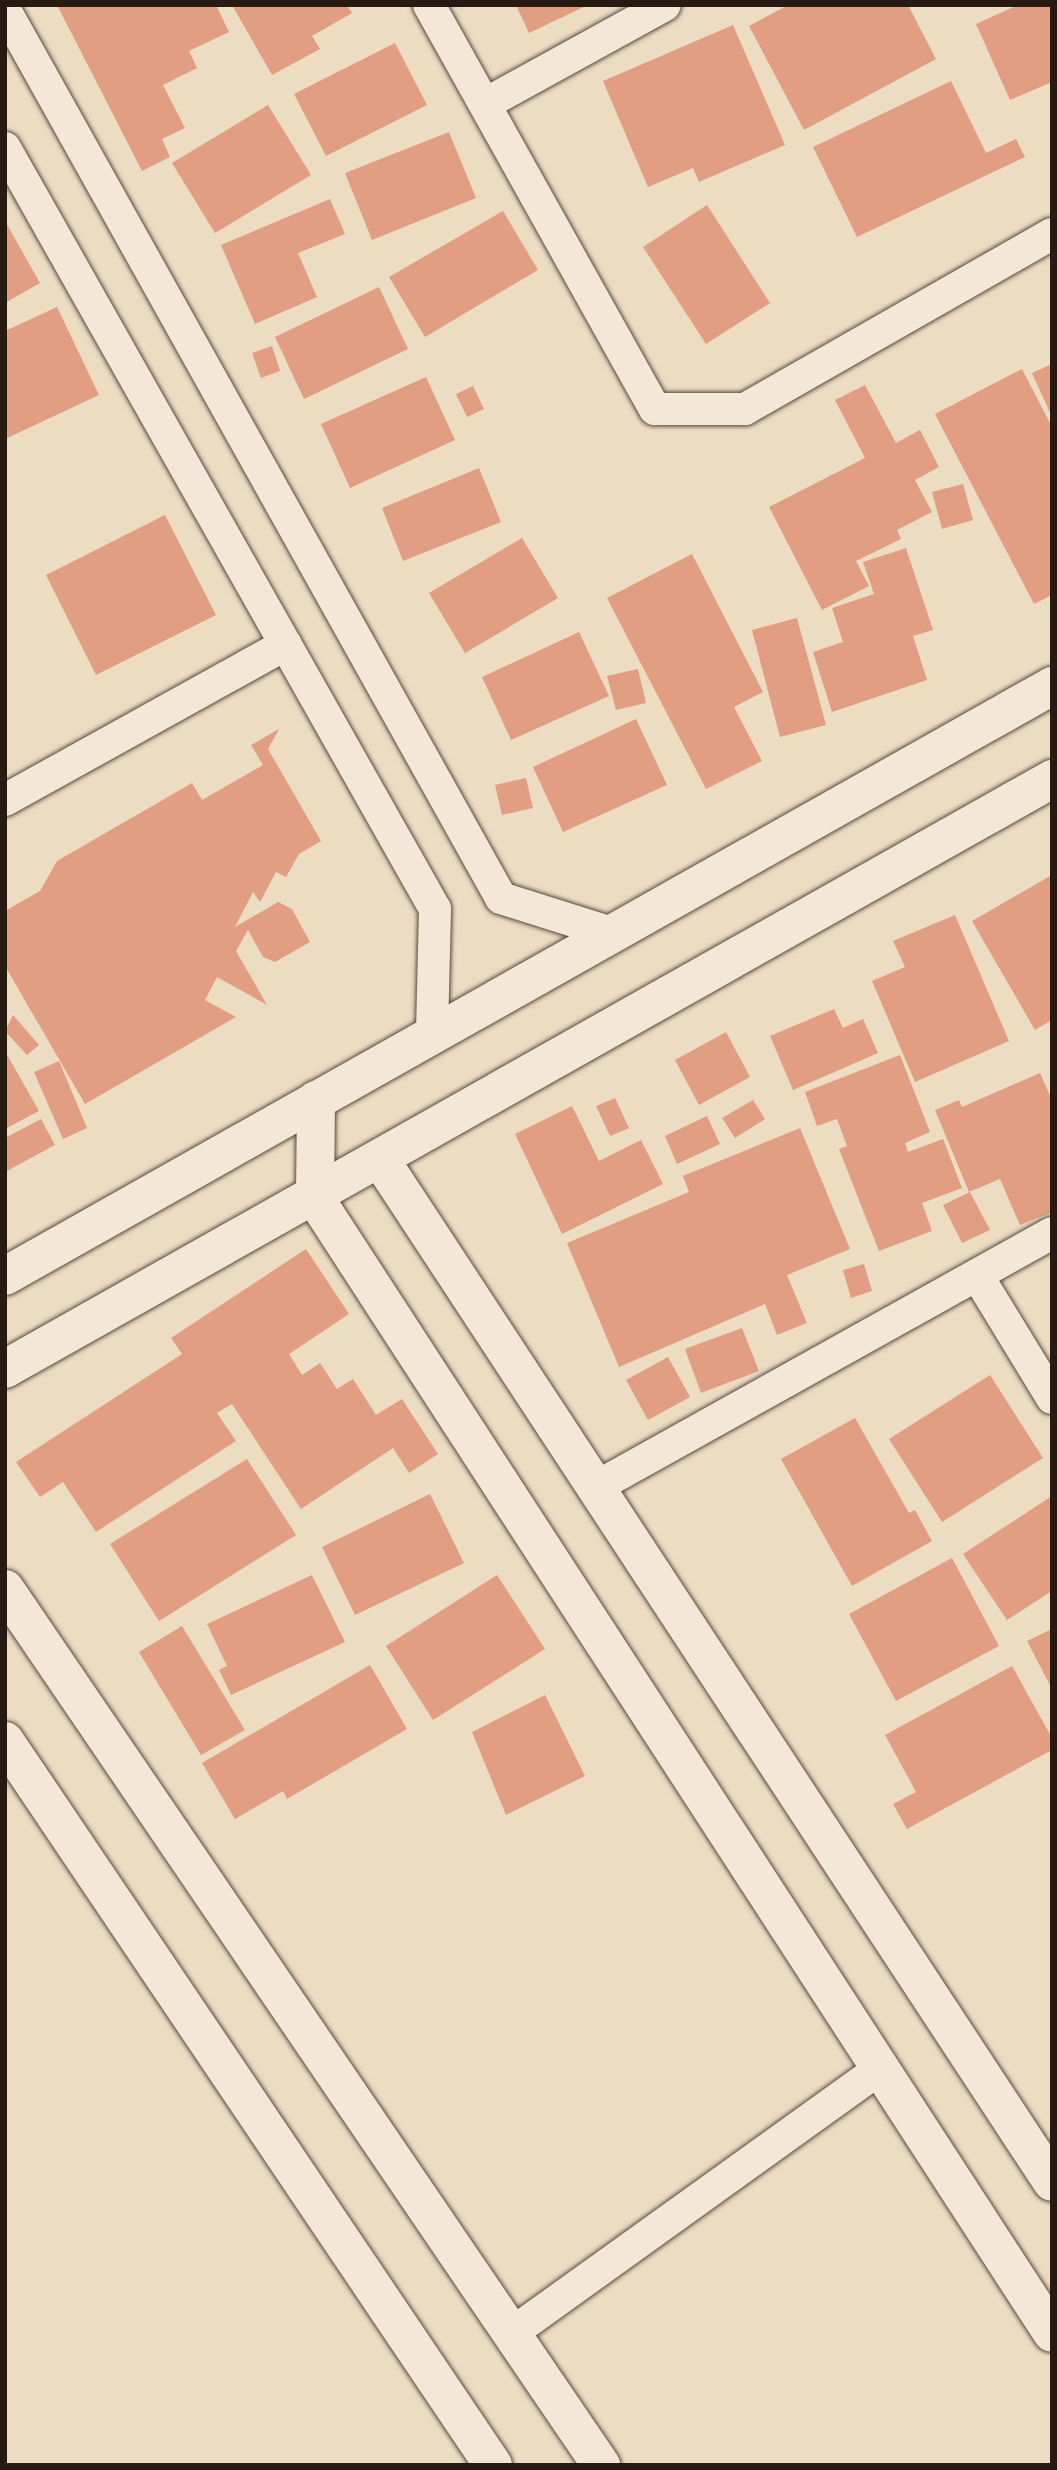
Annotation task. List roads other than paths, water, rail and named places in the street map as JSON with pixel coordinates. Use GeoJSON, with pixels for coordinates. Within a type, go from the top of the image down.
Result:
{"type":"FeatureCollection","features":[{"type":"Feature","properties":{"kind":"street"},"geometry":{"type":"LineString","coordinates":[[429,5],[654,408],[745,408],[1052,234]]}},
{"type":"Feature","properties":{"kind":"street"},"geometry":{"type":"LineString","coordinates":[[485,104],[665,5]]}},
{"type":"Feature","properties":{"kind":"street"},"geometry":{"type":"LineString","coordinates":[[5,9],[501,898],[612,933]]}},
{"type":"Feature","properties":{"kind":"street"},"geometry":{"type":"LineString","coordinates":[[5,148],[435,909],[432,1035]]}},
{"type":"Feature","properties":{"kind":"street"},"geometry":{"type":"LineString","coordinates":[[5,800],[286,644]]}},
{"type":"Feature","properties":{"kind":"street"},"geometry":{"type":"LineString","coordinates":[[5,1276],[1052,685]]}},
{"type":"Feature","properties":{"kind":"street"},"geometry":{"type":"LineString","coordinates":[[5,1369],[382,1162],[1052,779]]}},
{"type":"Feature","properties":{"kind":"street"},"geometry":{"type":"LineString","coordinates":[[316,1100],[315,1198],[1052,2333]]}},
{"type":"Feature","properties":{"kind":"street"},"geometry":{"type":"LineString","coordinates":[[382,1162],[1052,2182]]}},
{"type":"Feature","properties":{"kind":"street"},"geometry":{"type":"LineString","coordinates":[[596,1487],[1052,1233]]}},
{"type":"Feature","properties":{"kind":"street"},"geometry":{"type":"LineString","coordinates":[[977,1275],[1052,1398]]}},
{"type":"Feature","properties":{"kind":"street"},"geometry":{"type":"LineString","coordinates":[[5,1589],[601,2465]]}},
{"type":"Feature","properties":{"kind":"street"},"geometry":{"type":"LineString","coordinates":[[5,1741],[493,2465]]}},
{"type":"Feature","properties":{"kind":"street"},"geometry":{"type":"LineString","coordinates":[[512,2333],[879,2069]]}}]}
